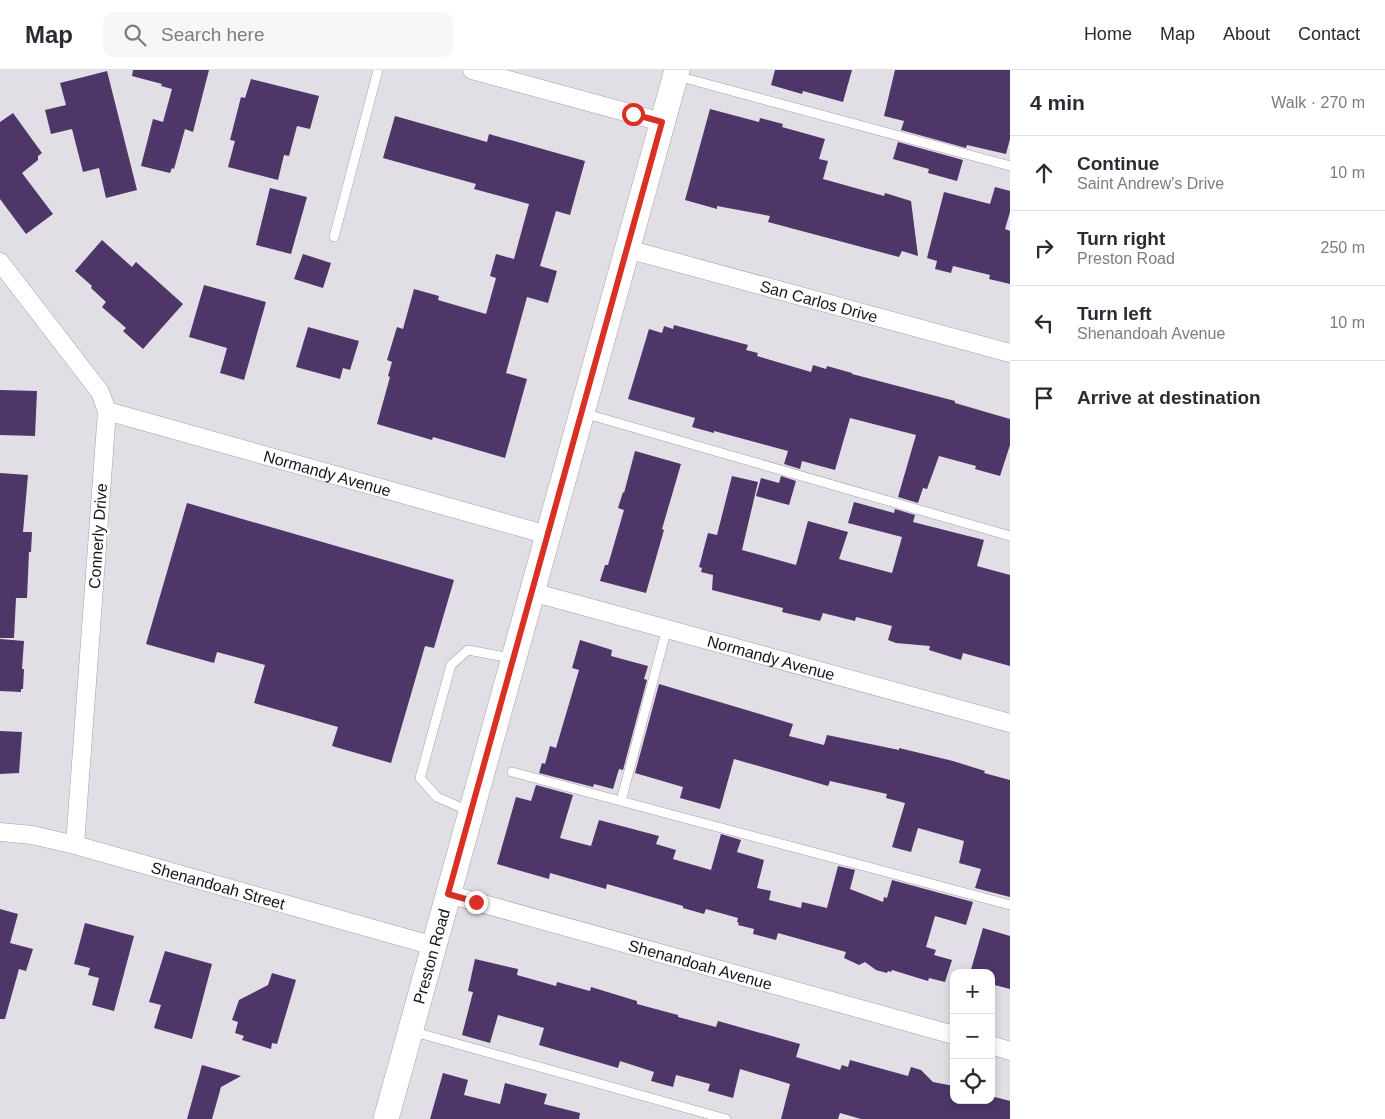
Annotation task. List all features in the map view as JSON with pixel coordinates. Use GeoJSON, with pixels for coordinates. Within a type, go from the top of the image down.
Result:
{"type":"FeatureCollection","features":[{"type":"Feature","properties":{"kind":"main road","name":"Preston Road"},"geometry":{"type":"LineString","coordinates":[[386,1119],[676,73]]}},
{"type":"Feature","properties":{"kind":"street"},"geometry":{"type":"LineString","coordinates":[[472,70],[662,122]]}},
{"type":"Feature","properties":{"kind":"street","name":"San Carlos Drive"},"geometry":{"type":"LineString","coordinates":[[627,249],[1010,353]]}},
{"type":"Feature","properties":{"kind":"street","name":"Connerly Drive"},"geometry":{"type":"LineString","coordinates":[[0,262],[100,392],[107,411],[75,845]]}},
{"type":"Feature","properties":{"kind":"street","name":"Normandy Avenue"},"geometry":{"type":"LineString","coordinates":[[107,411],[548,536]]}},
{"type":"Feature","properties":{"kind":"street","name":"Normandy Avenue"},"geometry":{"type":"LineString","coordinates":[[532,592],[1010,723]]}},
{"type":"Feature","properties":{"kind":"street","name":"Shenandoah Street"},"geometry":{"type":"LineString","coordinates":[[0,832],[32,835],[75,845],[434,946]]}},
{"type":"Feature","properties":{"kind":"street","name":"Shenandoah Avenue"},"geometry":{"type":"LineString","coordinates":[[448,894],[950,1034]]}},
{"type":"Feature","properties":{"kind":"street"},"geometry":{"type":"LineString","coordinates":[[995,1046],[1010,1051]]}},
{"type":"Feature","properties":{"kind":"lane"},"geometry":{"type":"LineString","coordinates":[[334,237],[378,70]]}},
{"type":"Feature","properties":{"kind":"lane"},"geometry":{"type":"LineString","coordinates":[[676,73],[1010,166]]}},
{"type":"Feature","properties":{"kind":"lane"},"geometry":{"type":"LineString","coordinates":[[582,412],[1010,536]]}},
{"type":"Feature","properties":{"kind":"lane"},"geometry":{"type":"LineString","coordinates":[[621,801],[667,628]]}},
{"type":"Feature","properties":{"kind":"lane"},"geometry":{"type":"LineString","coordinates":[[471,812],[437,797],[420,778],[448,674],[451,665],[468,650],[514,658]]}},
{"type":"Feature","properties":{"kind":"lane"},"geometry":{"type":"LineString","coordinates":[[512,772],[1010,905]]}},
{"type":"Feature","properties":{"kind":"lane"},"geometry":{"type":"LineString","coordinates":[[410,1031],[726,1119]]}},
{"type":"Feature","properties":{"kind":"building"},"geometry":{"type":"Polygon","coordinates":[[[133,70],[209,70],[193,132],[185,129],[174,169],[172,168],[170,173],[141,166],[153,119],[163,122],[172,89],[161,86],[162,84],[132,76],[133,70]]]}},
{"type":"Feature","properties":{"kind":"building"},"geometry":{"type":"Polygon","coordinates":[[[775,70],[852,70],[843,102],[803,91],[802,94],[771,85],[775,70]]]}},
{"type":"Feature","properties":{"kind":"building"},"geometry":{"type":"Polygon","coordinates":[[[895,70],[1010,70],[1010,139],[1006,154],[967,145],[966,148],[901,130],[904,121],[884,116],[895,70]]]}},
{"type":"Feature","properties":{"kind":"building"},"geometry":{"type":"Polygon","coordinates":[[[107,71],[137,190],[106,198],[99,168],[83,172],[72,129],[51,134],[45,110],[66,105],[60,83],[107,71]]]}},
{"type":"Feature","properties":{"kind":"building"},"geometry":{"type":"Polygon","coordinates":[[[251,79],[319,96],[310,129],[297,126],[289,156],[284,155],[278,180],[228,167],[235,141],[230,140],[241,97],[245,98],[251,79]]]}},
{"type":"Feature","properties":{"kind":"building"},"geometry":{"type":"Polygon","coordinates":[[[710,109],[759,122],[760,118],[783,124],[782,127],[825,139],[819,159],[828,161],[823,179],[884,196],[885,193],[911,201],[918,256],[902,251],[899,257],[768,222],[770,216],[717,206],[717,209],[685,200],[710,109]]]}},
{"type":"Feature","properties":{"kind":"building"},"geometry":{"type":"Polygon","coordinates":[[[13,113],[42,153],[38,156],[38,160],[22,173],[53,214],[26,234],[0,199],[0,122],[13,113]]]}},
{"type":"Feature","properties":{"kind":"building"},"geometry":{"type":"Polygon","coordinates":[[[395,116],[487,142],[489,134],[585,161],[570,215],[556,211],[540,266],[557,271],[548,303],[527,297],[506,373],[527,379],[505,458],[433,437],[432,440],[377,424],[390,377],[388,376],[392,362],[387,360],[397,327],[403,329],[414,289],[439,296],[438,300],[486,314],[496,278],[490,276],[496,254],[514,259],[529,204],[474,189],[476,184],[383,158],[395,116]]]}},
{"type":"Feature","properties":{"kind":"building"},"geometry":{"type":"Polygon","coordinates":[[[898,142],[963,160],[957,181],[928,173],[929,169],[893,159],[898,142]]]}},
{"type":"Feature","properties":{"kind":"building"},"geometry":{"type":"Polygon","coordinates":[[[995,187],[1010,191],[1010,212],[1005,229],[1010,231],[1010,284],[989,279],[990,275],[953,266],[951,273],[935,269],[937,261],[927,258],[944,192],[990,204],[995,187]]]}},
{"type":"Feature","properties":{"kind":"building"},"geometry":{"type":"Polygon","coordinates":[[[270,188],[307,197],[291,254],[256,245],[270,188]]]}},
{"type":"Feature","properties":{"kind":"building"},"geometry":{"type":"Polygon","coordinates":[[[102,240],[132,267],[136,262],[183,304],[143,349],[123,331],[126,328],[102,307],[106,302],[75,271],[102,240]]]}},
{"type":"Feature","properties":{"kind":"building"},"geometry":{"type":"Polygon","coordinates":[[[303,254],[331,263],[323,288],[294,279],[303,254]]]}},
{"type":"Feature","properties":{"kind":"building"},"geometry":{"type":"Polygon","coordinates":[[[204,285],[266,302],[244,380],[220,373],[227,348],[189,337],[204,285]]]}},
{"type":"Feature","properties":{"kind":"building"},"geometry":{"type":"Polygon","coordinates":[[[674,325],[748,345],[746,350],[758,353],[757,356],[811,372],[813,365],[826,369],[827,366],[955,401],[955,403],[1010,419],[1010,445],[1000,476],[975,469],[976,466],[939,456],[927,489],[923,488],[918,503],[898,497],[916,435],[850,418],[835,470],[802,461],[800,469],[784,464],[788,451],[692,427],[695,418],[628,399],[649,329],[662,333],[664,326],[673,329],[674,325]]]}},
{"type":"Feature","properties":{"kind":"building"},"geometry":{"type":"Polygon","coordinates":[[[308,327],[359,341],[350,370],[343,368],[340,379],[296,367],[308,327]]]}},
{"type":"Feature","properties":{"kind":"building"},"geometry":{"type":"Polygon","coordinates":[[[0,390],[37,391],[35,436],[0,435],[0,390]]]}},
{"type":"Feature","properties":{"kind":"building"},"geometry":{"type":"Polygon","coordinates":[[[635,451],[681,464],[646,593],[600,581],[605,565],[608,565],[624,510],[618,508],[635,451]]]}},
{"type":"Feature","properties":{"kind":"building"},"geometry":{"type":"Polygon","coordinates":[[[0,473],[28,475],[23,532],[32,532],[31,552],[29,552],[27,598],[16,598],[14,638],[0,638],[0,473]]]}},
{"type":"Feature","properties":{"kind":"building"},"geometry":{"type":"Polygon","coordinates":[[[732,476],[758,482],[742,550],[796,565],[808,521],[848,532],[839,559],[892,573],[902,537],[848,523],[854,502],[894,513],[895,509],[915,515],[913,522],[984,540],[977,566],[1010,575],[1010,666],[963,653],[961,660],[929,650],[930,646],[896,643],[888,640],[892,626],[856,617],[855,621],[823,613],[820,621],[782,612],[783,608],[712,590],[713,575],[701,572],[702,568],[699,567],[708,533],[717,535],[732,476]]]}},
{"type":"Feature","properties":{"kind":"building"},"geometry":{"type":"Polygon","coordinates":[[[781,476],[796,481],[789,505],[756,496],[761,478],[779,483],[781,476]]]}},
{"type":"Feature","properties":{"kind":"building"},"geometry":{"type":"Polygon","coordinates":[[[187,503],[454,580],[434,648],[425,646],[391,763],[332,746],[338,727],[254,703],[265,665],[217,652],[214,663],[146,644],[187,503]]]}},
{"type":"Feature","properties":{"kind":"building"},"geometry":{"type":"Polygon","coordinates":[[[0,639],[24,641],[23,689],[21,689],[21,692],[0,691],[0,639]]]}},
{"type":"Feature","properties":{"kind":"building"},"geometry":{"type":"Polygon","coordinates":[[[580,640],[612,650],[611,656],[648,666],[644,679],[647,680],[623,770],[619,769],[613,789],[594,784],[593,787],[539,773],[542,763],[545,764],[550,746],[556,748],[579,670],[572,668],[580,640]]]}},
{"type":"Feature","properties":{"kind":"building"},"geometry":{"type":"Polygon","coordinates":[[[659,684],[793,724],[789,736],[824,745],[827,735],[899,750],[899,748],[953,761],[985,771],[984,773],[1010,780],[1010,897],[975,888],[981,869],[959,863],[964,841],[918,828],[911,852],[892,847],[905,803],[886,798],[887,794],[830,781],[828,786],[734,759],[720,809],[680,798],[683,787],[635,773],[659,684]]]}},
{"type":"Feature","properties":{"kind":"building"},"geometry":{"type":"Polygon","coordinates":[[[0,731],[22,732],[19,773],[0,774],[0,731]]]}},
{"type":"Feature","properties":{"kind":"building"},"geometry":{"type":"Polygon","coordinates":[[[536,785],[573,795],[560,838],[591,846],[599,820],[659,836],[656,844],[676,850],[673,859],[711,870],[721,834],[741,840],[737,852],[764,860],[757,888],[771,891],[769,900],[801,908],[802,902],[827,908],[838,866],[855,870],[850,889],[883,902],[884,897],[887,898],[892,880],[973,902],[966,925],[935,916],[926,947],[936,950],[934,955],[952,960],[945,982],[929,978],[928,981],[892,970],[887,973],[876,970],[865,962],[859,965],[844,958],[846,952],[778,933],[776,940],[753,934],[754,929],[738,925],[738,918],[706,909],[704,914],[607,884],[606,889],[550,873],[549,879],[497,864],[516,797],[531,801],[536,785]]]}},
{"type":"Feature","properties":{"kind":"building"},"geometry":{"type":"Polygon","coordinates":[[[0,909],[18,914],[10,943],[33,949],[26,971],[19,969],[5,1019],[0,1019],[0,909]]]}},
{"type":"Feature","properties":{"kind":"building"},"geometry":{"type":"Polygon","coordinates":[[[85,923],[134,936],[114,1011],[92,1005],[99,978],[88,975],[90,968],[74,964],[85,923]]]}},
{"type":"Feature","properties":{"kind":"building"},"geometry":{"type":"Polygon","coordinates":[[[983,928],[1010,936],[1010,989],[995,985],[995,969],[971,969],[983,928]]]}},
{"type":"Feature","properties":{"kind":"building"},"geometry":{"type":"Polygon","coordinates":[[[165,951],[212,964],[192,1039],[154,1028],[161,1005],[149,1002],[165,951]]]}},
{"type":"Feature","properties":{"kind":"building"},"geometry":{"type":"Polygon","coordinates":[[[475,959],[518,969],[517,975],[556,986],[557,982],[590,991],[591,987],[637,1001],[637,1004],[678,1015],[678,1017],[716,1027],[718,1021],[800,1044],[796,1057],[840,1070],[842,1065],[848,1067],[850,1060],[908,1076],[911,1067],[921,1070],[933,1082],[950,1085],[950,1104],[995,1104],[995,1097],[1010,1101],[1010,1119],[861,1119],[840,1113],[838,1119],[781,1119],[790,1084],[740,1069],[733,1098],[708,1091],[710,1084],[676,1075],[673,1087],[651,1081],[654,1072],[620,1061],[618,1068],[539,1045],[544,1028],[498,1015],[490,1043],[462,1035],[473,992],[468,991],[475,959]]]}},
{"type":"Feature","properties":{"kind":"building"},"geometry":{"type":"Polygon","coordinates":[[[272,973],[296,980],[277,1044],[272,1043],[271,1049],[242,1040],[244,1036],[235,1033],[238,1022],[232,1020],[239,1000],[268,985],[272,973]]]}},
{"type":"Feature","properties":{"kind":"building"},"geometry":{"type":"Polygon","coordinates":[[[202,1065],[241,1076],[221,1087],[212,1119],[187,1119],[202,1065]]]}},
{"type":"Feature","properties":{"kind":"building"},"geometry":{"type":"Polygon","coordinates":[[[443,1073],[468,1080],[464,1095],[500,1104],[505,1083],[547,1094],[544,1104],[580,1113],[579,1119],[430,1119],[443,1073]]]}},
{"type":"Feature","properties":{"kind":"route"},"geometry":{"type":"LineString","coordinates":[[476,902],[448,894],[662,122],[633,114]]}}]}
